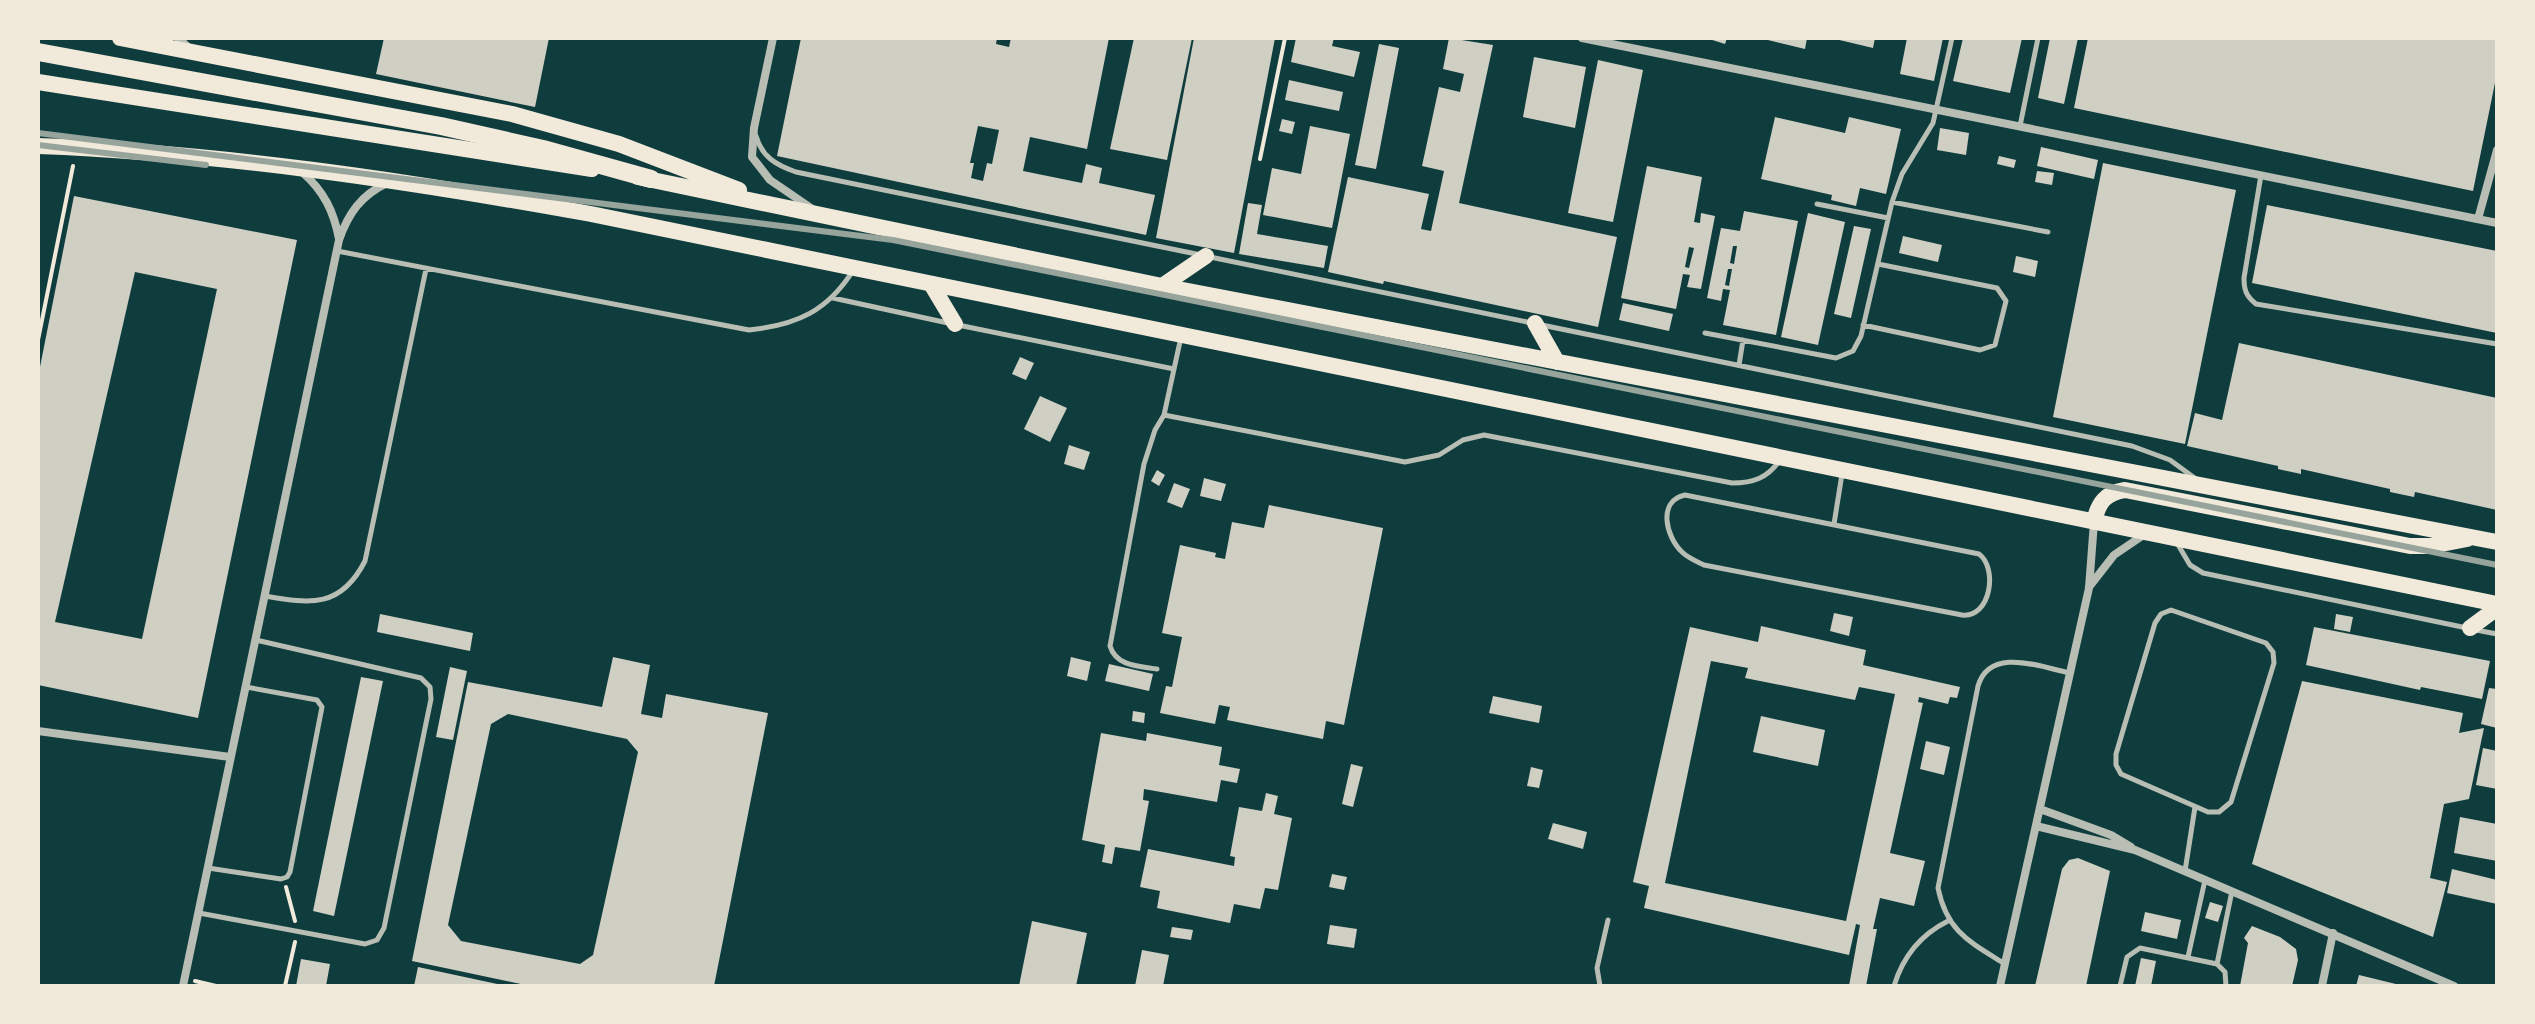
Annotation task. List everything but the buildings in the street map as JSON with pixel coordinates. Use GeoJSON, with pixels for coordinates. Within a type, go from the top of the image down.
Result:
{"type":"FeatureCollection","features":[{"type":"Feature","properties":{"kind":"main road"},"geometry":{"type":"LineString","coordinates":[[123,38],[512,114],[671,162],[774,204]]}},
{"type":"Feature","properties":{"kind":"main road"},"geometry":{"type":"LineString","coordinates":[[38,52],[441,126],[543,149],[651,179]]}},
{"type":"Feature","properties":{"kind":"main road"},"geometry":{"type":"LineString","coordinates":[[38,82],[651,179],[1162,286],[2497,542]]}},
{"type":"Feature","properties":{"kind":"main road"},"geometry":{"type":"LineString","coordinates":[[38,146],[299,169],[591,214],[2497,606]]}},
{"type":"Feature","properties":{"kind":"main road"},"geometry":{"type":"LineString","coordinates":[[1162,286],[1206,256]]}},
{"type":"Feature","properties":{"kind":"main road"},"geometry":{"type":"LineString","coordinates":[[931,284],[955,324]]}},
{"type":"Feature","properties":{"kind":"main road"},"geometry":{"type":"LineString","coordinates":[[1535,323],[1557,362]]}},
{"type":"Feature","properties":{"kind":"main road"},"geometry":{"type":"LineString","coordinates":[[2094,522],[2103,499],[2113,492],[2125,490],[2410,546],[2452,543],[2472,537]]}},
{"type":"Feature","properties":{"kind":"main road"},"geometry":{"type":"LineString","coordinates":[[2470,628],[2497,606]]}},
{"type":"Feature","properties":{"kind":"street"},"geometry":{"type":"LineString","coordinates":[[178,38],[193,51]]}},
{"type":"Feature","properties":{"kind":"street"},"geometry":{"type":"LineString","coordinates":[[773,38],[754,128],[752,157],[759,170],[770,180],[821,215]]}},
{"type":"Feature","properties":{"kind":"street"},"geometry":{"type":"LineString","coordinates":[[1586,38],[2478,219],[2497,220]]}},
{"type":"Feature","properties":{"kind":"street"},"geometry":{"type":"LineString","coordinates":[[2478,219],[2497,150]]}},
{"type":"Feature","properties":{"kind":"street"},"geometry":{"type":"LineString","coordinates":[[299,169],[322,193],[336,223],[339,240]]}},
{"type":"Feature","properties":{"kind":"street"},"geometry":{"type":"LineString","coordinates":[[184,983],[339,240],[344,225],[358,204],[376,188],[391,181]]}},
{"type":"Feature","properties":{"kind":"street"},"geometry":{"type":"LineString","coordinates":[[2000,986],[2089,588],[2094,522]]}},
{"type":"Feature","properties":{"kind":"street"},"geometry":{"type":"LineString","coordinates":[[2089,588],[2114,555],[2148,533]]}},
{"type":"Feature","properties":{"kind":"street"},"geometry":{"type":"LineString","coordinates":[[38,731],[230,757]]}},
{"type":"Feature","properties":{"kind":"street"},"geometry":{"type":"LineString","coordinates":[[2040,809],[2111,835],[2135,850]]}},
{"type":"Feature","properties":{"kind":"street"},"geometry":{"type":"LineString","coordinates":[[2036,826],[2135,850],[2464,986]]}},
{"type":"Feature","properties":{"kind":"street"},"geometry":{"type":"LineString","coordinates":[[2322,986],[2333,933]]}},
{"type":"Feature","properties":{"kind":"street"},"geometry":{"type":"LineString","coordinates":[[2442,979],[2454,986]]}},
{"type":"Feature","properties":{"kind":"lane"},"geometry":{"type":"LineString","coordinates":[[1705,333],[1836,358],[1853,351],[1863,325],[1892,202],[1902,174],[1927,137],[1937,110],[1952,38]]}},
{"type":"Feature","properties":{"kind":"lane"},"geometry":{"type":"LineString","coordinates":[[2020,127],[2038,38]]}},
{"type":"Feature","properties":{"kind":"lane"},"geometry":{"type":"LineString","coordinates":[[754,128],[766,157],[796,172],[2132,446],[2170,460],[2203,485]]}},
{"type":"Feature","properties":{"kind":"lane"},"geometry":{"type":"LineString","coordinates":[[2261,175],[2244,278],[2248,297],[2256,304],[2497,344]]}},
{"type":"Feature","properties":{"kind":"lane"},"geometry":{"type":"LineString","coordinates":[[1892,202],[2048,232]]}},
{"type":"Feature","properties":{"kind":"lane"},"geometry":{"type":"LineString","coordinates":[[1817,204],[1888,218]]}},
{"type":"Feature","properties":{"kind":"lane"},"geometry":{"type":"LineString","coordinates":[[337,251],[749,330],[779,327],[807,316],[832,298],[855,268]]}},
{"type":"Feature","properties":{"kind":"lane"},"geometry":{"type":"LineString","coordinates":[[1863,325],[1980,350],[1991,349],[2000,336],[2006,301],[1997,288],[1878,264]]}},
{"type":"Feature","properties":{"kind":"lane"},"geometry":{"type":"LineString","coordinates":[[265,596],[296,602],[331,598],[346,589],[365,561],[426,269]]}},
{"type":"Feature","properties":{"kind":"lane"},"geometry":{"type":"LineString","coordinates":[[832,298],[1174,369]]}},
{"type":"Feature","properties":{"kind":"lane"},"geometry":{"type":"LineString","coordinates":[[1157,669],[1121,661],[1111,652],[1110,646],[1144,464],[1151,438],[1164,415],[1181,335]]}},
{"type":"Feature","properties":{"kind":"lane"},"geometry":{"type":"LineString","coordinates":[[1739,365],[1743,340]]}},
{"type":"Feature","properties":{"kind":"lane"},"geometry":{"type":"LineString","coordinates":[[1164,415],[1405,462],[1439,455],[1463,440],[1484,435],[1732,483],[1756,481],[1782,458]]}},
{"type":"Feature","properties":{"kind":"lane"},"geometry":{"type":"LineString","coordinates":[[1834,524],[1843,470]]}},
{"type":"Feature","properties":{"kind":"lane"},"geometry":{"type":"LineString","coordinates":[[1685,495],[1834,524],[1979,554],[1986,558],[1989,573],[1983,608],[1977,613],[1962,615],[1704,565],[1682,553],[1674,543],[1669,532],[1667,510],[1673,499],[1685,495]]}},
{"type":"Feature","properties":{"kind":"lane"},"geometry":{"type":"LineString","coordinates":[[2176,538],[2181,553],[2190,565],[2203,573],[2497,634]]}},
{"type":"Feature","properties":{"kind":"lane"},"geometry":{"type":"LineString","coordinates":[[2171,610],[2266,643],[2274,658],[2231,802],[2219,812],[2195,807],[2121,774],[2115,759],[2155,623],[2161,614],[2171,610]]}},
{"type":"Feature","properties":{"kind":"lane"},"geometry":{"type":"LineString","coordinates":[[199,913],[365,944],[372,943],[382,934],[390,897],[431,699],[430,687],[421,678],[256,640]]}},
{"type":"Feature","properties":{"kind":"lane"},"geometry":{"type":"LineString","coordinates":[[2005,964],[1964,938],[1948,921],[1938,888],[1980,678],[1992,665],[2001,662],[2070,673]]}},
{"type":"Feature","properties":{"kind":"lane"},"geometry":{"type":"LineString","coordinates":[[208,868],[281,879],[290,872],[322,707],[317,700],[246,687]]}},
{"type":"Feature","properties":{"kind":"lane"},"geometry":{"type":"LineString","coordinates":[[2185,871],[2195,807]]}},
{"type":"Feature","properties":{"kind":"lane"},"geometry":{"type":"LineString","coordinates":[[2188,957],[2205,879]]}},
{"type":"Feature","properties":{"kind":"lane"},"geometry":{"type":"LineString","coordinates":[[2217,964],[2232,891]]}},
{"type":"Feature","properties":{"kind":"lane"},"geometry":{"type":"LineString","coordinates":[[1600,986],[1597,968],[1608,920]]}},
{"type":"Feature","properties":{"kind":"lane"},"geometry":{"type":"LineString","coordinates":[[1894,986],[1902,964],[1916,944],[1933,928],[1948,921]]}},
{"type":"Feature","properties":{"kind":"lane"},"geometry":{"type":"LineString","coordinates":[[2120,986],[2127,957],[2135,950],[2146,948],[2217,964],[2225,972],[2226,986]]}},
{"type":"Feature","properties":{"kind":"lane"},"geometry":{"type":"LineString","coordinates":[[2425,986],[2427,973]]}},
{"type":"Feature","properties":{"kind":"path"},"geometry":{"type":"LineString","coordinates":[[1260,159],[1285,38]]}},
{"type":"Feature","properties":{"kind":"path"},"geometry":{"type":"LineString","coordinates":[[38,340],[77,148]]}},
{"type":"Feature","properties":{"kind":"path"},"geometry":{"type":"LineString","coordinates":[[184,983],[216,986]]}},
{"type":"Feature","properties":{"kind":"railway"},"geometry":{"type":"LineString","coordinates":[[38,133],[893,240],[2497,565]]}},
{"type":"Feature","properties":{"kind":"railway"},"geometry":{"type":"LineString","coordinates":[[38,145],[206,165]]}}]}
